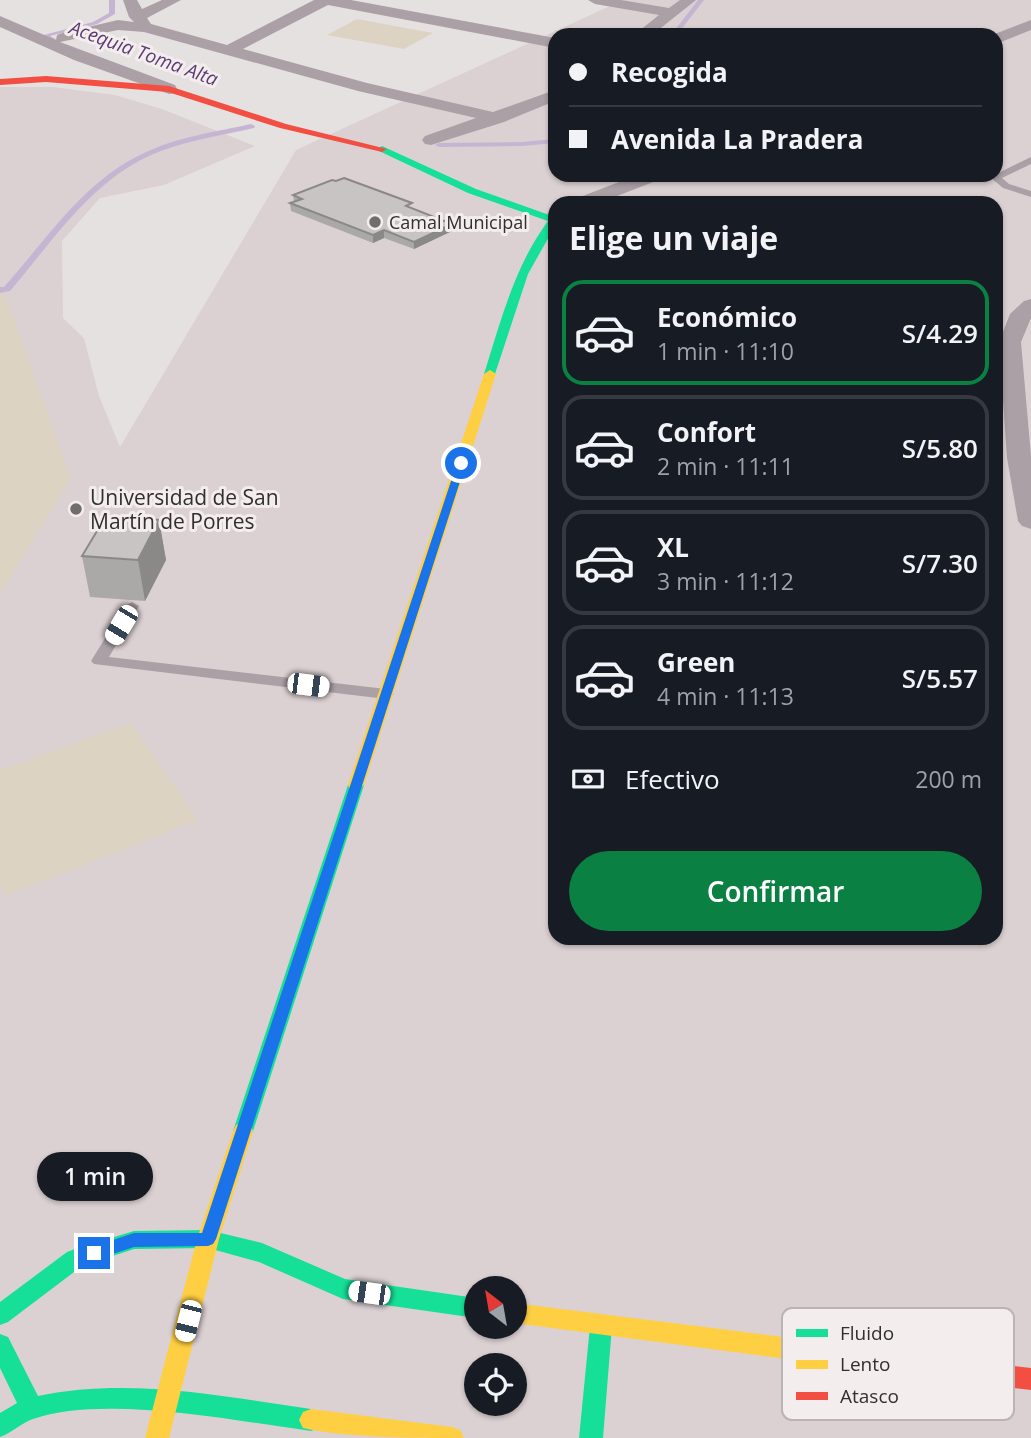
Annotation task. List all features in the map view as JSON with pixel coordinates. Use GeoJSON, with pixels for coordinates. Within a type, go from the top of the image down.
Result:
{"type":"FeatureCollection","features":[{"type":"Feature","properties":{"kind":"street"},"geometry":{"type":"LineString","coordinates":[[130,0],[141,22]]}},
{"type":"Feature","properties":{"kind":"street"},"geometry":{"type":"LineString","coordinates":[[141,22],[174,0]]}},
{"type":"Feature","properties":{"kind":"street"},"geometry":{"type":"LineString","coordinates":[[227,51],[326,0],[548,42]]}},
{"type":"Feature","properties":{"kind":"street"},"geometry":{"type":"LineString","coordinates":[[595,0],[672,13]]}},
{"type":"Feature","properties":{"kind":"street"},"geometry":{"type":"LineString","coordinates":[[652,28],[690,0]]}},
{"type":"Feature","properties":{"kind":"street"},"geometry":{"type":"LineString","coordinates":[[0,21],[80,57],[169,89],[259,119],[390,151],[472,191],[548,218]]}},
{"type":"Feature","properties":{"kind":"street"},"geometry":{"type":"LineString","coordinates":[[62,38],[141,22],[227,51],[364,88],[498,118]]}},
{"type":"Feature","properties":{"kind":"street"},"geometry":{"type":"LineString","coordinates":[[1003,36],[1031,24]]}},
{"type":"Feature","properties":{"kind":"street"},"geometry":{"type":"LineString","coordinates":[[0,82],[46,79],[169,89]]}},
{"type":"Feature","properties":{"kind":"street"},"geometry":{"type":"LineString","coordinates":[[432,140],[548,98]]}},
{"type":"Feature","properties":{"kind":"street"},"geometry":{"type":"LineString","coordinates":[[600,196],[636,182]]}},
{"type":"Feature","properties":{"kind":"street"},"geometry":{"type":"LineString","coordinates":[[157,1438],[208,1239],[519,285],[538,239],[548,227]]}},
{"type":"Feature","properties":{"kind":"street"},"geometry":{"type":"LineString","coordinates":[[1031,305],[1018,319],[1010,342],[1031,521]]}},
{"type":"Feature","properties":{"kind":"street"},"geometry":{"type":"LineString","coordinates":[[0,1315],[75,1259],[134,1240],[208,1239],[262,1253],[343,1289],[464,1306]]}},
{"type":"Feature","properties":{"kind":"street"},"geometry":{"type":"LineString","coordinates":[[527,1315],[782,1348]]}},
{"type":"Feature","properties":{"kind":"street"},"geometry":{"type":"LineString","coordinates":[[591,1438],[601,1326]]}},
{"type":"Feature","properties":{"kind":"street"},"geometry":{"type":"LineString","coordinates":[[0,1344],[32,1408]]}},
{"type":"Feature","properties":{"kind":"street"},"geometry":{"type":"LineString","coordinates":[[0,1426],[32,1408],[87,1399],[168,1402],[452,1438]]}},
{"type":"Feature","properties":{"kind":"lane"},"geometry":{"type":"LineString","coordinates":[[1003,173],[1031,160]]}},
{"type":"Feature","properties":{"kind":"lane"},"geometry":{"type":"LineString","coordinates":[[1001,182],[1031,194]]}},
{"type":"Feature","properties":{"kind":"lane"},"geometry":{"type":"LineString","coordinates":[[132,606],[99,661],[386,694]]}},
{"type":"Feature","properties":{"kind":"shaded area"},"geometry":{"type":"Polygon","coordinates":[[[623,0],[1031,0],[1031,1438],[0,1438],[0,87],[53,87],[115,95],[162,109],[255,146],[164,185],[100,198],[62,241],[63,318],[84,338],[99,396],[120,447],[296,150],[548,34],[548,182],[1003,182],[1003,28],[562,28],[623,0]]]}},
{"type":"Feature","properties":{"kind":"shaded area"},"geometry":{"type":"Polygon","coordinates":[[[357,19],[433,33],[404,49],[327,35],[357,19]]]}},
{"type":"Feature","properties":{"kind":"shaded area"},"geometry":{"type":"Polygon","coordinates":[[[5,294],[71,478],[0,595],[0,295],[5,294]]]}},
{"type":"Feature","properties":{"kind":"shaded area"},"geometry":{"type":"Polygon","coordinates":[[[131,723],[198,820],[6,896],[0,885],[0,770],[131,723]]]}},
{"type":"Feature","properties":{"kind":"building","name":"Camal Municipal"},"geometry":{"type":"Polygon","coordinates":[[[344,178],[412,203],[406,206],[452,224],[414,242],[384,230],[373,235],[290,203],[302,199],[293,195],[344,178]]]}},
{"type":"Feature","properties":{"kind":"building"},"geometry":{"type":"Polygon","coordinates":[[[106,516],[159,520],[138,560],[82,556],[106,516]]]}},
{"type":"Feature","properties":{"kind":"waterway","name":"Acequia Toma Alta"},"geometry":{"type":"LineString","coordinates":[[54,40],[43,36],[95,23],[112,14],[112,0]]}},
{"type":"Feature","properties":{"kind":"waterway"},"geometry":{"type":"LineString","coordinates":[[679,28],[701,0]]}},
{"type":"Feature","properties":{"kind":"waterway"},"geometry":{"type":"LineString","coordinates":[[0,290],[7,289],[66,220],[115,173],[160,149],[251,126]]}},
{"type":"Feature","properties":{"kind":"waterway"},"geometry":{"type":"LineString","coordinates":[[439,145],[548,142]]}},
{"type":"Feature","properties":{"kind":"traffic: fast"},"geometry":{"type":"LineString","coordinates":[[382,149],[472,191],[548,218]]}},
{"type":"Feature","properties":{"kind":"traffic: fast"},"geometry":{"type":"LineString","coordinates":[[490,374],[523,274],[548,228]]}},
{"type":"Feature","properties":{"kind":"traffic: fast"},"geometry":{"type":"LineString","coordinates":[[243,1131],[356,785]]}},
{"type":"Feature","properties":{"kind":"traffic: fast"},"geometry":{"type":"LineString","coordinates":[[0,1315],[75,1259],[134,1240],[208,1239],[262,1253],[343,1289],[464,1306]]}},
{"type":"Feature","properties":{"kind":"traffic: fast"},"geometry":{"type":"LineString","coordinates":[[591,1438],[601,1326]]}},
{"type":"Feature","properties":{"kind":"traffic: fast"},"geometry":{"type":"LineString","coordinates":[[0,1344],[32,1408]]}},
{"type":"Feature","properties":{"kind":"traffic: fast"},"geometry":{"type":"LineString","coordinates":[[0,1426],[33,1408],[97,1399],[171,1402],[311,1420]]}},
{"type":"Feature","properties":{"kind":"traffic: slow"},"geometry":{"type":"LineString","coordinates":[[356,785],[490,374]]}},
{"type":"Feature","properties":{"kind":"traffic: slow"},"geometry":{"type":"LineString","coordinates":[[157,1438],[208,1239],[243,1131]]}},
{"type":"Feature","properties":{"kind":"traffic: slow"},"geometry":{"type":"LineString","coordinates":[[527,1315],[782,1348]]}},
{"type":"Feature","properties":{"kind":"traffic: slow"},"geometry":{"type":"LineString","coordinates":[[311,1420],[452,1438]]}},
{"type":"Feature","properties":{"kind":"traffic: jam"},"geometry":{"type":"LineString","coordinates":[[0,82],[46,79],[169,89],[283,126],[382,149]]}},
{"type":"Feature","properties":{"kind":"traffic: jam"},"geometry":{"type":"LineString","coordinates":[[1014,1377],[1031,1379]]}},
{"type":"Feature","properties":{"kind":"place","name":"Camal Municipal"},"geometry":{"type":"Point","coordinates":[375,222]}},
{"type":"Feature","properties":{"kind":"place","name":"Universidad de San Martín de Porres"},"geometry":{"type":"Point","coordinates":[76,509]}},
{"type":"Feature","properties":{"kind":"route"},"geometry":{"type":"LineString","coordinates":[[94,1253],[134,1240],[208,1239],[461,463]]}}]}
